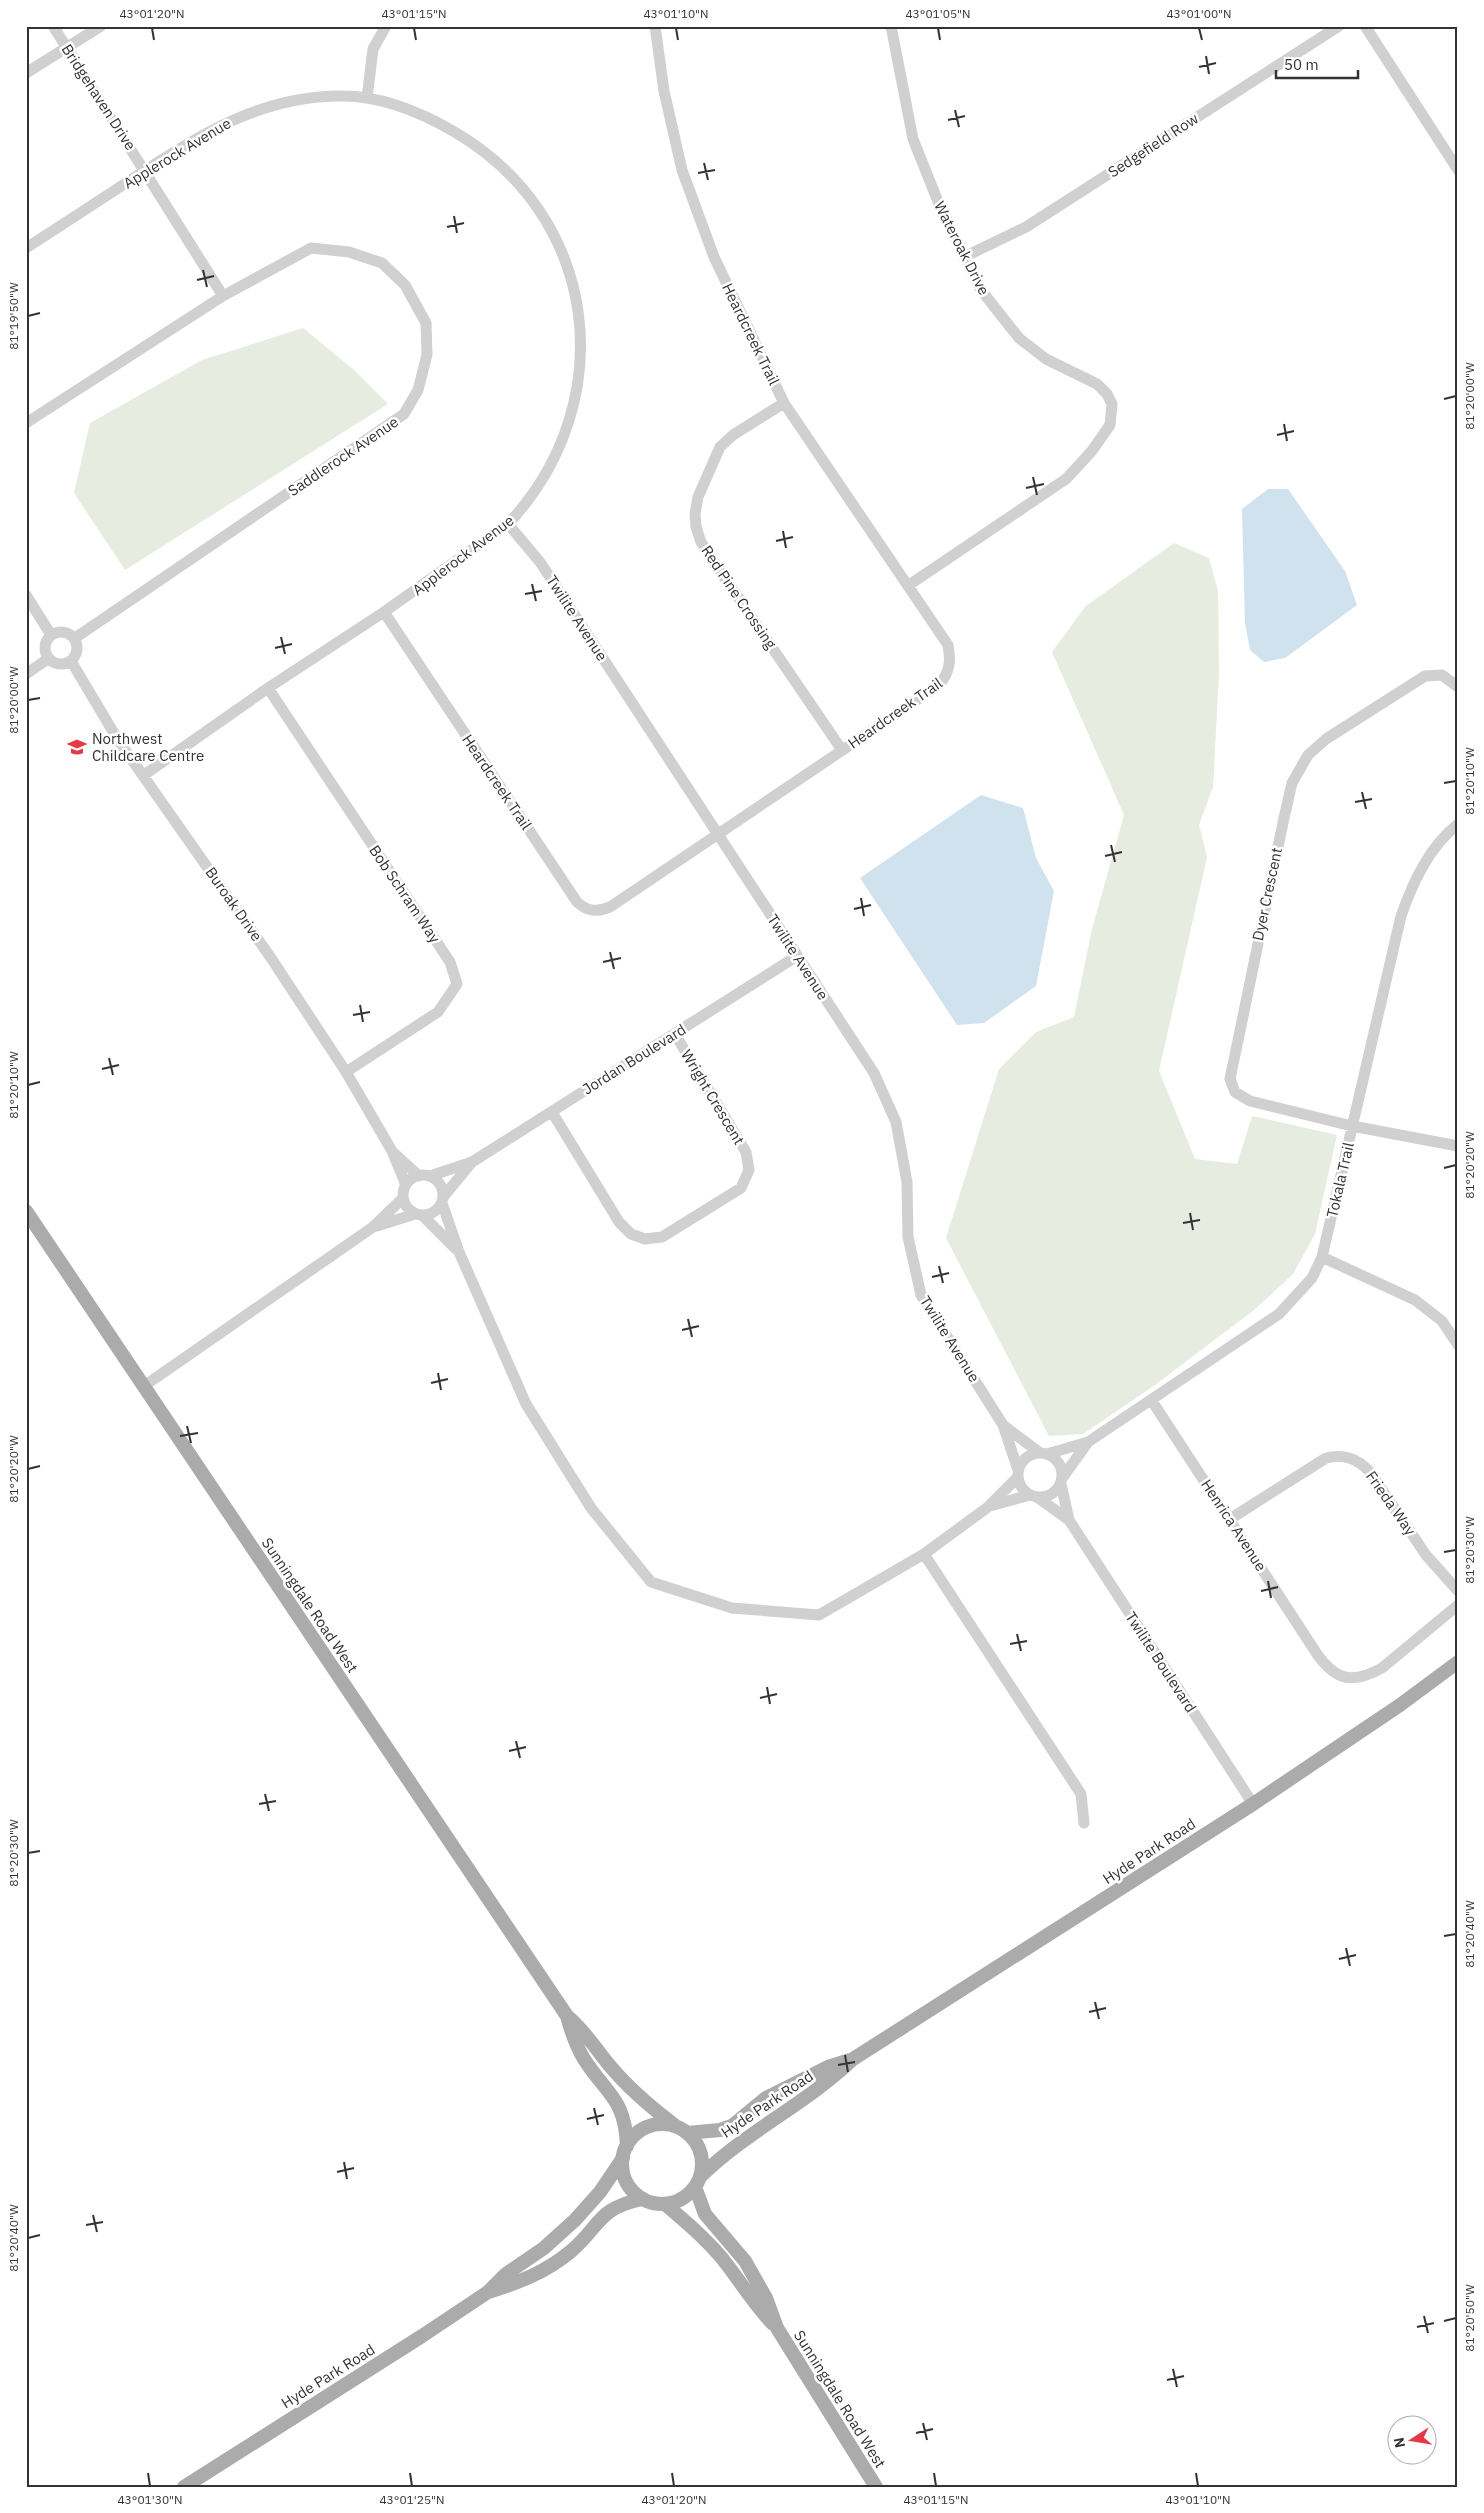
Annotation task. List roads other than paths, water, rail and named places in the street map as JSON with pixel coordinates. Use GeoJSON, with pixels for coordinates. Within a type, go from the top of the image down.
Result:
{"type":"FeatureCollection","features":[{"type":"Feature","properties":{"kind":"main road","name":"Sunningdale Road West"},"geometry":{"type":"LineString","coordinates":[[26,1211],[567,2016],[583,2030],[624,2082],[647,2104],[682,2130]]}},
{"type":"Feature","properties":{"kind":"main road","name":"Hyde Park Road"},"geometry":{"type":"LineString","coordinates":[[698,2181],[730,2148],[829,2082],[853,2059],[1253,1804],[1400,1706],[1458,1662]]}},
{"type":"Feature","properties":{"kind":"main road","name":"Sunningdale Road West"},"geometry":{"type":"LineString","coordinates":[[567,2016],[573,2036],[583,2058],[612,2092],[622,2109],[626,2125],[625,2152]]}},
{"type":"Feature","properties":{"kind":"main road","name":"Hyde Park Road"},"geometry":{"type":"LineString","coordinates":[[682,2130],[720,2130],[732,2126],[766,2098],[828,2067],[853,2059]]}},
{"type":"Feature","properties":{"kind":"main road"},"geometry":{"type":"LineString","coordinates":[[666,2124],[682,2130],[700,2152],[702,2164],[698,2181],[687,2196],[677,2202],[665,2204],[642,2199],[632,2191],[622,2170],[625,2152],[634,2136],[643,2129],[666,2124]]}},
{"type":"Feature","properties":{"kind":"main road","name":"Hyde Park Road"},"geometry":{"type":"LineString","coordinates":[[184,2487],[488,2292],[506,2274],[544,2248],[568,2227],[589,2205],[625,2152]]}},
{"type":"Feature","properties":{"kind":"main road","name":"Sunningdale Road West"},"geometry":{"type":"LineString","coordinates":[[698,2181],[705,2214],[746,2261],[756,2278],[777,2328],[876,2487]]}},
{"type":"Feature","properties":{"kind":"main road","name":"Hyde Park Road"},"geometry":{"type":"LineString","coordinates":[[488,2292],[512,2285],[554,2264],[571,2251],[604,2215],[614,2207],[642,2199]]}},
{"type":"Feature","properties":{"kind":"main road","name":"Sunningdale Road West"},"geometry":{"type":"LineString","coordinates":[[665,2204],[715,2251],[754,2305],[777,2328]]}},
{"type":"Feature","properties":{"kind":"street","name":"Bridgehaven Drive"},"geometry":{"type":"LineString","coordinates":[[53,26],[223,296]]}},
{"type":"Feature","properties":{"kind":"street"},"geometry":{"type":"LineString","coordinates":[[26,73],[101,26]]}},
{"type":"Feature","properties":{"kind":"street"},"geometry":{"type":"LineString","coordinates":[[367,98],[373,49],[386,26]]}},
{"type":"Feature","properties":{"kind":"street","name":"Heardcreek Trail"},"geometry":{"type":"LineString","coordinates":[[384,612],[577,902],[584,908],[600,911],[610,907],[718,836],[938,685],[947,676],[951,662],[948,645],[784,403],[714,257],[682,170],[664,91],[655,26]]}},
{"type":"Feature","properties":{"kind":"street","name":"Wateroak Drive"},"geometry":{"type":"LineString","coordinates":[[891,26],[913,139],[964,257],[981,290],[1019,338],[1046,359],[1097,384],[1107,394],[1112,404],[1110,425],[1101,439],[1066,479],[909,585]]}},
{"type":"Feature","properties":{"kind":"street","name":"Sedgefield Row"},"geometry":{"type":"LineString","coordinates":[[964,257],[1026,227],[1339,26]]}},
{"type":"Feature","properties":{"kind":"street"},"geometry":{"type":"LineString","coordinates":[[1365,26],[1458,170]]}},
{"type":"Feature","properties":{"kind":"street","name":"Applerock Avenue"},"geometry":{"type":"LineString","coordinates":[[26,248],[145,170],[223,123],[268,106],[342,96],[367,98],[400,106],[430,118],[485,152],[511,173],[534,200],[553,232],[570,275],[581,346],[579,379],[572,413],[545,477],[524,506],[508,524],[384,612],[268,688],[144,775]]}},
{"type":"Feature","properties":{"kind":"street","name":"Saddlerock Avenue"},"geometry":{"type":"LineString","coordinates":[[26,423],[223,296],[311,248],[349,252],[382,263],[405,285],[426,323],[427,355],[418,390],[404,414],[75,638]]}},
{"type":"Feature","properties":{"kind":"street","name":"Red Pine Crossing"},"geometry":{"type":"LineString","coordinates":[[784,403],[733,435],[720,447],[698,497],[695,514],[696,527],[701,542],[842,750]]}},
{"type":"Feature","properties":{"kind":"street","name":"Twilite Avenue"},"geometry":{"type":"LineString","coordinates":[[508,524],[540,562],[874,1073],[896,1122],[907,1182],[908,1237],[921,1295],[1003,1425],[1018,1474]]}},
{"type":"Feature","properties":{"kind":"street"},"geometry":{"type":"LineString","coordinates":[[26,595],[51,635]]}},
{"type":"Feature","properties":{"kind":"street"},"geometry":{"type":"LineString","coordinates":[[64,631],[75,638],[78,647],[76,655],[71,661],[63,664],[55,663],[48,658],[45,644],[51,635],[64,631]]}},
{"type":"Feature","properties":{"kind":"street"},"geometry":{"type":"LineString","coordinates":[[26,674],[48,658]]}},
{"type":"Feature","properties":{"kind":"street","name":"Buroak Drive"},"geometry":{"type":"LineString","coordinates":[[71,661],[118,740],[271,958],[346,1072],[392,1152],[406,1185]]}},
{"type":"Feature","properties":{"kind":"street","name":"Dyer Crescent"},"geometry":{"type":"LineString","coordinates":[[1352,1126],[1242,1098],[1235,1092],[1230,1079],[1292,783],[1308,755],[1326,740],[1419,678],[1434,674],[1442,675],[1458,687]]}},
{"type":"Feature","properties":{"kind":"street","name":"Bob Schram Way"},"geometry":{"type":"LineString","coordinates":[[268,688],[450,962],[457,984],[438,1012],[346,1072]]}},
{"type":"Feature","properties":{"kind":"street","name":"Tokala Trail"},"geometry":{"type":"LineString","coordinates":[[1043,1453],[1088,1442],[1279,1314],[1312,1278],[1322,1257],[1400,916],[1414,880],[1446,833],[1458,824]]}},
{"type":"Feature","properties":{"kind":"street","name":"Jordan Boulevard"},"geometry":{"type":"LineString","coordinates":[[424,1176],[472,1162],[797,956]]}},
{"type":"Feature","properties":{"kind":"street","name":"Wright Crescent"},"geometry":{"type":"LineString","coordinates":[[552,1112],[619,1222],[630,1234],[645,1239],[662,1237],[741,1188],[749,1170],[746,1152],[674,1034]]}},
{"type":"Feature","properties":{"kind":"street"},"geometry":{"type":"LineString","coordinates":[[1352,1126],[1458,1146]]}},
{"type":"Feature","properties":{"kind":"street","name":"Buroak Drive"},"geometry":{"type":"LineString","coordinates":[[392,1152],[424,1176]]}},
{"type":"Feature","properties":{"kind":"street","name":"Jordan Boulevard"},"geometry":{"type":"LineString","coordinates":[[443,1199],[472,1162]]}},
{"type":"Feature","properties":{"kind":"street"},"geometry":{"type":"LineString","coordinates":[[459,1252],[406,1204],[404,1198],[406,1185],[424,1176],[440,1184],[459,1252],[526,1404],[591,1508],[651,1582],[732,1608],[818,1615],[924,1554],[988,1506],[1018,1474],[1026,1458],[1043,1453],[1059,1462],[1062,1480],[1051,1495],[1033,1496],[988,1506]]}},
{"type":"Feature","properties":{"kind":"street"},"geometry":{"type":"LineString","coordinates":[[144,1386],[373,1227],[404,1198]]}},
{"type":"Feature","properties":{"kind":"street"},"geometry":{"type":"LineString","coordinates":[[373,1227],[434,1212],[443,1199]]}},
{"type":"Feature","properties":{"kind":"street"},"geometry":{"type":"LineString","coordinates":[[1322,1257],[1416,1300],[1442,1321],[1458,1345]]}},
{"type":"Feature","properties":{"kind":"street","name":"Henrica Avenue"},"geometry":{"type":"LineString","coordinates":[[1152,1400],[1316,1654],[1326,1667],[1335,1674],[1357,1679],[1382,1668],[1458,1605]]}},
{"type":"Feature","properties":{"kind":"street","name":"Twilite Avenue"},"geometry":{"type":"LineString","coordinates":[[1003,1425],[1043,1453]]}},
{"type":"Feature","properties":{"kind":"street","name":"Tokala Trail"},"geometry":{"type":"LineString","coordinates":[[1062,1480],[1088,1442]]}},
{"type":"Feature","properties":{"kind":"street","name":"Frieda Way"},"geometry":{"type":"LineString","coordinates":[[1230,1519],[1326,1458],[1338,1455],[1350,1458],[1362,1464],[1370,1472],[1426,1555],[1458,1591]]}},
{"type":"Feature","properties":{"kind":"street"},"geometry":{"type":"LineString","coordinates":[[1018,1474],[1024,1491],[1033,1496]]}},
{"type":"Feature","properties":{"kind":"street","name":"Twilite Boulevard"},"geometry":{"type":"LineString","coordinates":[[1062,1480],[1069,1520],[1253,1804]]}},
{"type":"Feature","properties":{"kind":"street","name":"Twilite Boulevard"},"geometry":{"type":"LineString","coordinates":[[1033,1496],[1069,1520]]}},
{"type":"Feature","properties":{"kind":"street"},"geometry":{"type":"LineString","coordinates":[[924,1554],[1081,1794],[1084,1823]]}},
{"type":"Feature","properties":{"kind":"water"},"geometry":{"type":"Polygon","coordinates":[[[1268,489],[1288,489],[1345,571],[1357,605],[1285,658],[1264,662],[1250,650],[1245,623],[1242,509],[1268,489]]]}},
{"type":"Feature","properties":{"kind":"water"},"geometry":{"type":"Polygon","coordinates":[[[981,795],[1023,808],[1036,858],[1054,891],[1036,986],[984,1023],[957,1025],[860,878],[981,795]]]}},
{"type":"Feature","properties":{"kind":"place","name":"Northwest Childcare Centre"},"geometry":{"type":"Point","coordinates":[77,747]}}]}
